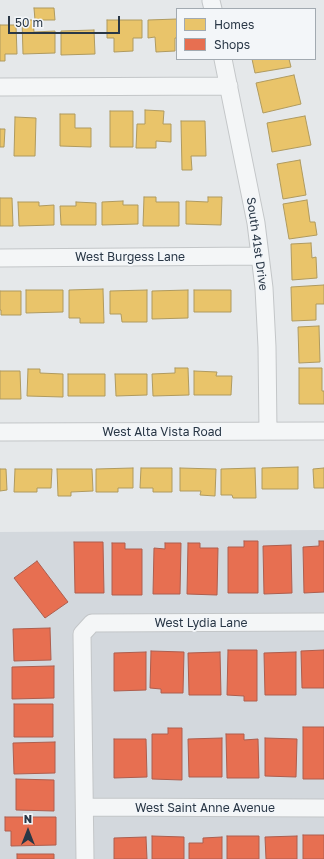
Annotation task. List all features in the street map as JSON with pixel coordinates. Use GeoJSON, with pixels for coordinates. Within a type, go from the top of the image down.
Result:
{"type":"FeatureCollection","features":[{"type":"Feature","properties":{"kind":"street","name":"South 41st Drive"},"geometry":{"type":"LineString","coordinates":[[223,60],[256,223],[264,288],[267,347],[268,431]]}},
{"type":"Feature","properties":{"kind":"street"},"geometry":{"type":"LineString","coordinates":[[0,87],[228,86]]}},
{"type":"Feature","properties":{"kind":"street","name":"West Burgess Lane"},"geometry":{"type":"LineString","coordinates":[[0,258],[260,256]]}},
{"type":"Feature","properties":{"kind":"street","name":"West Alta Vista Road"},"geometry":{"type":"LineString","coordinates":[[0,432],[324,431]]}},
{"type":"Feature","properties":{"kind":"street","name":"West Lydia Lane"},"geometry":{"type":"LineString","coordinates":[[85,807],[82,634],[92,623],[324,622]]}},
{"type":"Feature","properties":{"kind":"street"},"geometry":{"type":"LineString","coordinates":[[85,807],[85,859]]}},
{"type":"Feature","properties":{"kind":"street","name":"West Saint Anne Avenue"},"geometry":{"type":"LineString","coordinates":[[85,807],[324,808]]}},
{"type":"Feature","properties":{"kind":"shaded area"},"geometry":{"type":"Polygon","coordinates":[[[324,530],[324,859],[0,859],[0,532],[324,530]]]}},
{"type":"Feature","properties":{"kind":"building: Homes"},"geometry":{"type":"Polygon","coordinates":[[[34,8],[54,8],[55,20],[35,20],[34,8]]]}},
{"type":"Feature","properties":{"kind":"building: Homes"},"geometry":{"type":"Polygon","coordinates":[[[176,19],[175,51],[156,52],[155,37],[148,38],[148,20],[176,19]]]}},
{"type":"Feature","properties":{"kind":"building: Homes"},"geometry":{"type":"Polygon","coordinates":[[[22,20],[33,20],[34,32],[55,31],[55,53],[23,54],[22,20]]]}},
{"type":"Feature","properties":{"kind":"building: Homes"},"geometry":{"type":"Polygon","coordinates":[[[107,20],[142,20],[142,38],[133,38],[133,51],[114,52],[114,38],[107,38],[107,20]]]}},
{"type":"Feature","properties":{"kind":"building: Homes"},"geometry":{"type":"Polygon","coordinates":[[[0,25],[16,25],[17,54],[5,54],[5,61],[0,61],[0,25]]]}},
{"type":"Feature","properties":{"kind":"building: Homes"},"geometry":{"type":"Polygon","coordinates":[[[94,30],[95,54],[61,55],[61,31],[94,30]]]}},
{"type":"Feature","properties":{"kind":"building: Homes"},"geometry":{"type":"Polygon","coordinates":[[[252,60],[289,60],[291,67],[255,73],[252,60]]]}},
{"type":"Feature","properties":{"kind":"building: Homes"},"geometry":{"type":"Polygon","coordinates":[[[294,75],[301,104],[263,113],[256,83],[294,75]]]}},
{"type":"Feature","properties":{"kind":"building: Homes"},"geometry":{"type":"Polygon","coordinates":[[[145,110],[164,111],[163,124],[171,124],[171,142],[156,141],[156,148],[136,148],[137,124],[145,124],[145,110]]]}},
{"type":"Feature","properties":{"kind":"building: Homes"},"geometry":{"type":"Polygon","coordinates":[[[110,111],[133,111],[133,147],[110,147],[110,111]]]}},
{"type":"Feature","properties":{"kind":"building: Homes"},"geometry":{"type":"Polygon","coordinates":[[[60,114],[75,114],[75,128],[91,128],[91,147],[60,146],[60,114]]]}},
{"type":"Feature","properties":{"kind":"building: Homes"},"geometry":{"type":"Polygon","coordinates":[[[305,116],[311,145],[272,152],[267,123],[305,116]]]}},
{"type":"Feature","properties":{"kind":"building: Homes"},"geometry":{"type":"Polygon","coordinates":[[[15,117],[36,118],[35,156],[14,156],[15,117]]]}},
{"type":"Feature","properties":{"kind":"building: Homes"},"geometry":{"type":"Polygon","coordinates":[[[181,121],[205,121],[206,156],[191,156],[192,170],[182,170],[181,121]]]}},
{"type":"Feature","properties":{"kind":"building: Homes"},"geometry":{"type":"Polygon","coordinates":[[[0,129],[5,129],[4,147],[0,147],[0,129]]]}},
{"type":"Feature","properties":{"kind":"building: Homes"},"geometry":{"type":"Polygon","coordinates":[[[300,160],[306,195],[283,199],[277,164],[300,160]]]}},
{"type":"Feature","properties":{"kind":"building: Homes"},"geometry":{"type":"Polygon","coordinates":[[[144,197],[156,197],[156,202],[179,202],[179,226],[143,226],[144,197]]]}},
{"type":"Feature","properties":{"kind":"building: Homes"},"geometry":{"type":"Polygon","coordinates":[[[208,197],[222,197],[221,225],[186,224],[186,201],[208,202],[208,197]]]}},
{"type":"Feature","properties":{"kind":"building: Homes"},"geometry":{"type":"Polygon","coordinates":[[[0,198],[12,198],[13,226],[0,226],[0,198]]]}},
{"type":"Feature","properties":{"kind":"building: Homes"},"geometry":{"type":"Polygon","coordinates":[[[307,200],[310,222],[315,222],[317,235],[289,239],[283,204],[307,200]]]}},
{"type":"Feature","properties":{"kind":"building: Homes"},"geometry":{"type":"Polygon","coordinates":[[[123,201],[123,205],[138,205],[138,224],[102,225],[102,202],[123,201]]]}},
{"type":"Feature","properties":{"kind":"building: Homes"},"geometry":{"type":"Polygon","coordinates":[[[18,202],[39,202],[39,206],[54,205],[54,225],[19,226],[18,202]]]}},
{"type":"Feature","properties":{"kind":"building: Homes"},"geometry":{"type":"Polygon","coordinates":[[[76,202],[96,203],[96,225],[61,225],[60,206],[76,206],[76,202]]]}},
{"type":"Feature","properties":{"kind":"building: Homes"},"geometry":{"type":"Polygon","coordinates":[[[311,243],[312,258],[316,257],[317,278],[292,280],[291,244],[311,243]]]}},
{"type":"Feature","properties":{"kind":"building: Homes"},"geometry":{"type":"Polygon","coordinates":[[[324,285],[324,304],[316,304],[316,320],[292,321],[291,287],[324,285]]]}},
{"type":"Feature","properties":{"kind":"building: Homes"},"geometry":{"type":"Polygon","coordinates":[[[103,289],[104,323],[80,323],[80,318],[69,318],[69,290],[103,289]]]}},
{"type":"Feature","properties":{"kind":"building: Homes"},"geometry":{"type":"Polygon","coordinates":[[[26,290],[63,290],[63,312],[26,313],[26,290]]]}},
{"type":"Feature","properties":{"kind":"building: Homes"},"geometry":{"type":"Polygon","coordinates":[[[147,290],[147,322],[122,322],[121,314],[110,314],[110,291],[147,290]]]}},
{"type":"Feature","properties":{"kind":"building: Homes"},"geometry":{"type":"Polygon","coordinates":[[[188,290],[188,318],[152,319],[152,291],[188,290]]]}},
{"type":"Feature","properties":{"kind":"building: Homes"},"geometry":{"type":"Polygon","coordinates":[[[194,290],[231,290],[231,312],[194,312],[194,290]]]}},
{"type":"Feature","properties":{"kind":"building: Homes"},"geometry":{"type":"Polygon","coordinates":[[[0,291],[21,291],[21,315],[1,315],[0,291]]]}},
{"type":"Feature","properties":{"kind":"building: Homes"},"geometry":{"type":"Polygon","coordinates":[[[319,326],[320,362],[299,363],[298,327],[319,326]]]}},
{"type":"Feature","properties":{"kind":"building: Homes"},"geometry":{"type":"Polygon","coordinates":[[[175,368],[188,368],[189,395],[153,396],[152,374],[175,373],[175,368]]]}},
{"type":"Feature","properties":{"kind":"building: Homes"},"geometry":{"type":"Polygon","coordinates":[[[299,368],[322,368],[322,391],[324,391],[324,404],[299,404],[299,368]]]}},
{"type":"Feature","properties":{"kind":"building: Homes"},"geometry":{"type":"Polygon","coordinates":[[[28,369],[40,369],[40,373],[63,374],[63,397],[27,396],[28,369]]]}},
{"type":"Feature","properties":{"kind":"building: Homes"},"geometry":{"type":"Polygon","coordinates":[[[0,371],[20,371],[21,399],[0,399],[0,371]]]}},
{"type":"Feature","properties":{"kind":"building: Homes"},"geometry":{"type":"Polygon","coordinates":[[[194,371],[217,372],[216,376],[232,376],[231,395],[194,395],[194,371]]]}},
{"type":"Feature","properties":{"kind":"building: Homes"},"geometry":{"type":"Polygon","coordinates":[[[68,374],[105,374],[105,396],[68,396],[68,374]]]}},
{"type":"Feature","properties":{"kind":"building: Homes"},"geometry":{"type":"Polygon","coordinates":[[[115,374],[147,374],[147,395],[116,396],[115,374]]]}},
{"type":"Feature","properties":{"kind":"building: Homes"},"geometry":{"type":"Polygon","coordinates":[[[298,467],[298,489],[262,489],[262,468],[298,467]]]}},
{"type":"Feature","properties":{"kind":"building: Homes"},"geometry":{"type":"Polygon","coordinates":[[[133,468],[133,488],[118,488],[118,492],[96,492],[96,469],[133,468]]]}},
{"type":"Feature","properties":{"kind":"building: Homes"},"geometry":{"type":"Polygon","coordinates":[[[141,468],[172,468],[172,492],[153,492],[153,488],[140,488],[141,468]]]}},
{"type":"Feature","properties":{"kind":"building: Homes"},"geometry":{"type":"Polygon","coordinates":[[[180,468],[216,469],[215,496],[200,495],[201,491],[180,491],[180,468]]]}},
{"type":"Feature","properties":{"kind":"building: Homes"},"geometry":{"type":"Polygon","coordinates":[[[255,468],[256,498],[233,498],[232,495],[221,495],[221,469],[255,468]]]}},
{"type":"Feature","properties":{"kind":"building: Homes"},"geometry":{"type":"Polygon","coordinates":[[[324,468],[324,488],[314,488],[313,469],[324,468]]]}},
{"type":"Feature","properties":{"kind":"building: Homes"},"geometry":{"type":"Polygon","coordinates":[[[0,469],[6,469],[7,490],[0,491],[0,469]]]}},
{"type":"Feature","properties":{"kind":"building: Homes"},"geometry":{"type":"Polygon","coordinates":[[[15,469],[52,469],[51,488],[37,488],[37,492],[14,492],[15,469]]]}},
{"type":"Feature","properties":{"kind":"building: Homes"},"geometry":{"type":"Polygon","coordinates":[[[57,469],[92,469],[93,491],[71,492],[71,496],[58,496],[57,469]]]}},
{"type":"Feature","properties":{"kind":"building: Shops"},"geometry":{"type":"Polygon","coordinates":[[[244,541],[258,541],[258,593],[228,593],[228,547],[244,547],[244,541]]]}},
{"type":"Feature","properties":{"kind":"building: Shops"},"geometry":{"type":"Polygon","coordinates":[[[319,541],[324,541],[324,592],[304,593],[303,547],[319,546],[319,541]]]}},
{"type":"Feature","properties":{"kind":"building: Shops"},"geometry":{"type":"Polygon","coordinates":[[[74,542],[103,542],[104,593],[75,593],[74,542]]]}},
{"type":"Feature","properties":{"kind":"building: Shops"},"geometry":{"type":"Polygon","coordinates":[[[112,543],[125,543],[125,549],[142,549],[142,595],[112,595],[112,543]]]}},
{"type":"Feature","properties":{"kind":"building: Shops"},"geometry":{"type":"Polygon","coordinates":[[[165,543],[181,543],[180,594],[153,594],[154,548],[165,549],[165,543]]]}},
{"type":"Feature","properties":{"kind":"building: Shops"},"geometry":{"type":"Polygon","coordinates":[[[188,543],[200,543],[200,548],[218,548],[217,595],[187,594],[188,543]]]}},
{"type":"Feature","properties":{"kind":"building: Shops"},"geometry":{"type":"Polygon","coordinates":[[[291,545],[292,593],[264,594],[263,546],[291,545]]]}},
{"type":"Feature","properties":{"kind":"building: Shops"},"geometry":{"type":"Polygon","coordinates":[[[37,561],[68,602],[45,618],[14,578],[37,561]]]}},
{"type":"Feature","properties":{"kind":"building: Shops"},"geometry":{"type":"Polygon","coordinates":[[[50,628],[51,660],[14,661],[13,629],[50,628]]]}},
{"type":"Feature","properties":{"kind":"building: Shops"},"geometry":{"type":"Polygon","coordinates":[[[228,650],[257,650],[257,701],[244,701],[244,696],[227,695],[228,650]]]}},
{"type":"Feature","properties":{"kind":"building: Shops"},"geometry":{"type":"Polygon","coordinates":[[[324,650],[324,688],[302,688],[301,651],[324,650]]]}},
{"type":"Feature","properties":{"kind":"building: Shops"},"geometry":{"type":"Polygon","coordinates":[[[151,651],[184,652],[183,693],[161,693],[161,689],[150,688],[151,651]]]}},
{"type":"Feature","properties":{"kind":"building: Shops"},"geometry":{"type":"Polygon","coordinates":[[[146,652],[146,690],[114,691],[114,653],[146,652]]]}},
{"type":"Feature","properties":{"kind":"building: Shops"},"geometry":{"type":"Polygon","coordinates":[[[220,652],[221,695],[189,695],[188,653],[220,652]]]}},
{"type":"Feature","properties":{"kind":"building: Shops"},"geometry":{"type":"Polygon","coordinates":[[[296,652],[296,695],[265,695],[264,653],[296,652]]]}},
{"type":"Feature","properties":{"kind":"building: Shops"},"geometry":{"type":"Polygon","coordinates":[[[54,666],[54,698],[12,699],[12,667],[54,666]]]}},
{"type":"Feature","properties":{"kind":"building: Shops"},"geometry":{"type":"Polygon","coordinates":[[[14,704],[53,704],[53,737],[14,737],[14,704]]]}},
{"type":"Feature","properties":{"kind":"building: Shops"},"geometry":{"type":"Polygon","coordinates":[[[303,727],[324,727],[324,779],[303,779],[303,727]]]}},
{"type":"Feature","properties":{"kind":"building: Shops"},"geometry":{"type":"Polygon","coordinates":[[[168,728],[182,728],[182,780],[152,779],[152,734],[168,734],[168,728]]]}},
{"type":"Feature","properties":{"kind":"building: Shops"},"geometry":{"type":"Polygon","coordinates":[[[226,734],[244,734],[244,740],[258,739],[259,778],[227,778],[226,734]]]}},
{"type":"Feature","properties":{"kind":"building: Shops"},"geometry":{"type":"Polygon","coordinates":[[[222,738],[222,777],[189,777],[188,739],[222,738]]]}},
{"type":"Feature","properties":{"kind":"building: Shops"},"geometry":{"type":"Polygon","coordinates":[[[265,738],[297,739],[296,777],[265,776],[265,738]]]}},
{"type":"Feature","properties":{"kind":"building: Shops"},"geometry":{"type":"Polygon","coordinates":[[[114,739],[146,739],[147,777],[114,778],[114,739]]]}},
{"type":"Feature","properties":{"kind":"building: Shops"},"geometry":{"type":"Polygon","coordinates":[[[55,742],[55,773],[14,774],[13,743],[55,742]]]}},
{"type":"Feature","properties":{"kind":"building: Shops"},"geometry":{"type":"Polygon","coordinates":[[[16,779],[54,780],[54,811],[16,810],[16,779]]]}},
{"type":"Feature","properties":{"kind":"building: Shops"},"geometry":{"type":"Polygon","coordinates":[[[5,817],[56,817],[56,845],[11,846],[11,831],[5,831],[5,817]]]}},
{"type":"Feature","properties":{"kind":"building: Shops"},"geometry":{"type":"Polygon","coordinates":[[[303,835],[324,835],[324,859],[303,859],[303,835]]]}},
{"type":"Feature","properties":{"kind":"building: Shops"},"geometry":{"type":"Polygon","coordinates":[[[152,836],[184,837],[184,859],[152,859],[152,836]]]}},
{"type":"Feature","properties":{"kind":"building: Shops"},"geometry":{"type":"Polygon","coordinates":[[[227,836],[259,836],[259,859],[227,859],[227,836]]]}},
{"type":"Feature","properties":{"kind":"building: Shops"},"geometry":{"type":"Polygon","coordinates":[[[297,836],[297,859],[266,859],[265,837],[297,836]]]}},
{"type":"Feature","properties":{"kind":"building: Shops"},"geometry":{"type":"Polygon","coordinates":[[[146,837],[147,859],[114,859],[114,838],[146,837]]]}},
{"type":"Feature","properties":{"kind":"building: Shops"},"geometry":{"type":"Polygon","coordinates":[[[222,837],[222,859],[189,859],[189,843],[203,843],[203,838],[222,837]]]}},
{"type":"Feature","properties":{"kind":"building: Shops"},"geometry":{"type":"Polygon","coordinates":[[[17,854],[54,854],[54,859],[17,859],[17,854]]]}}]}
